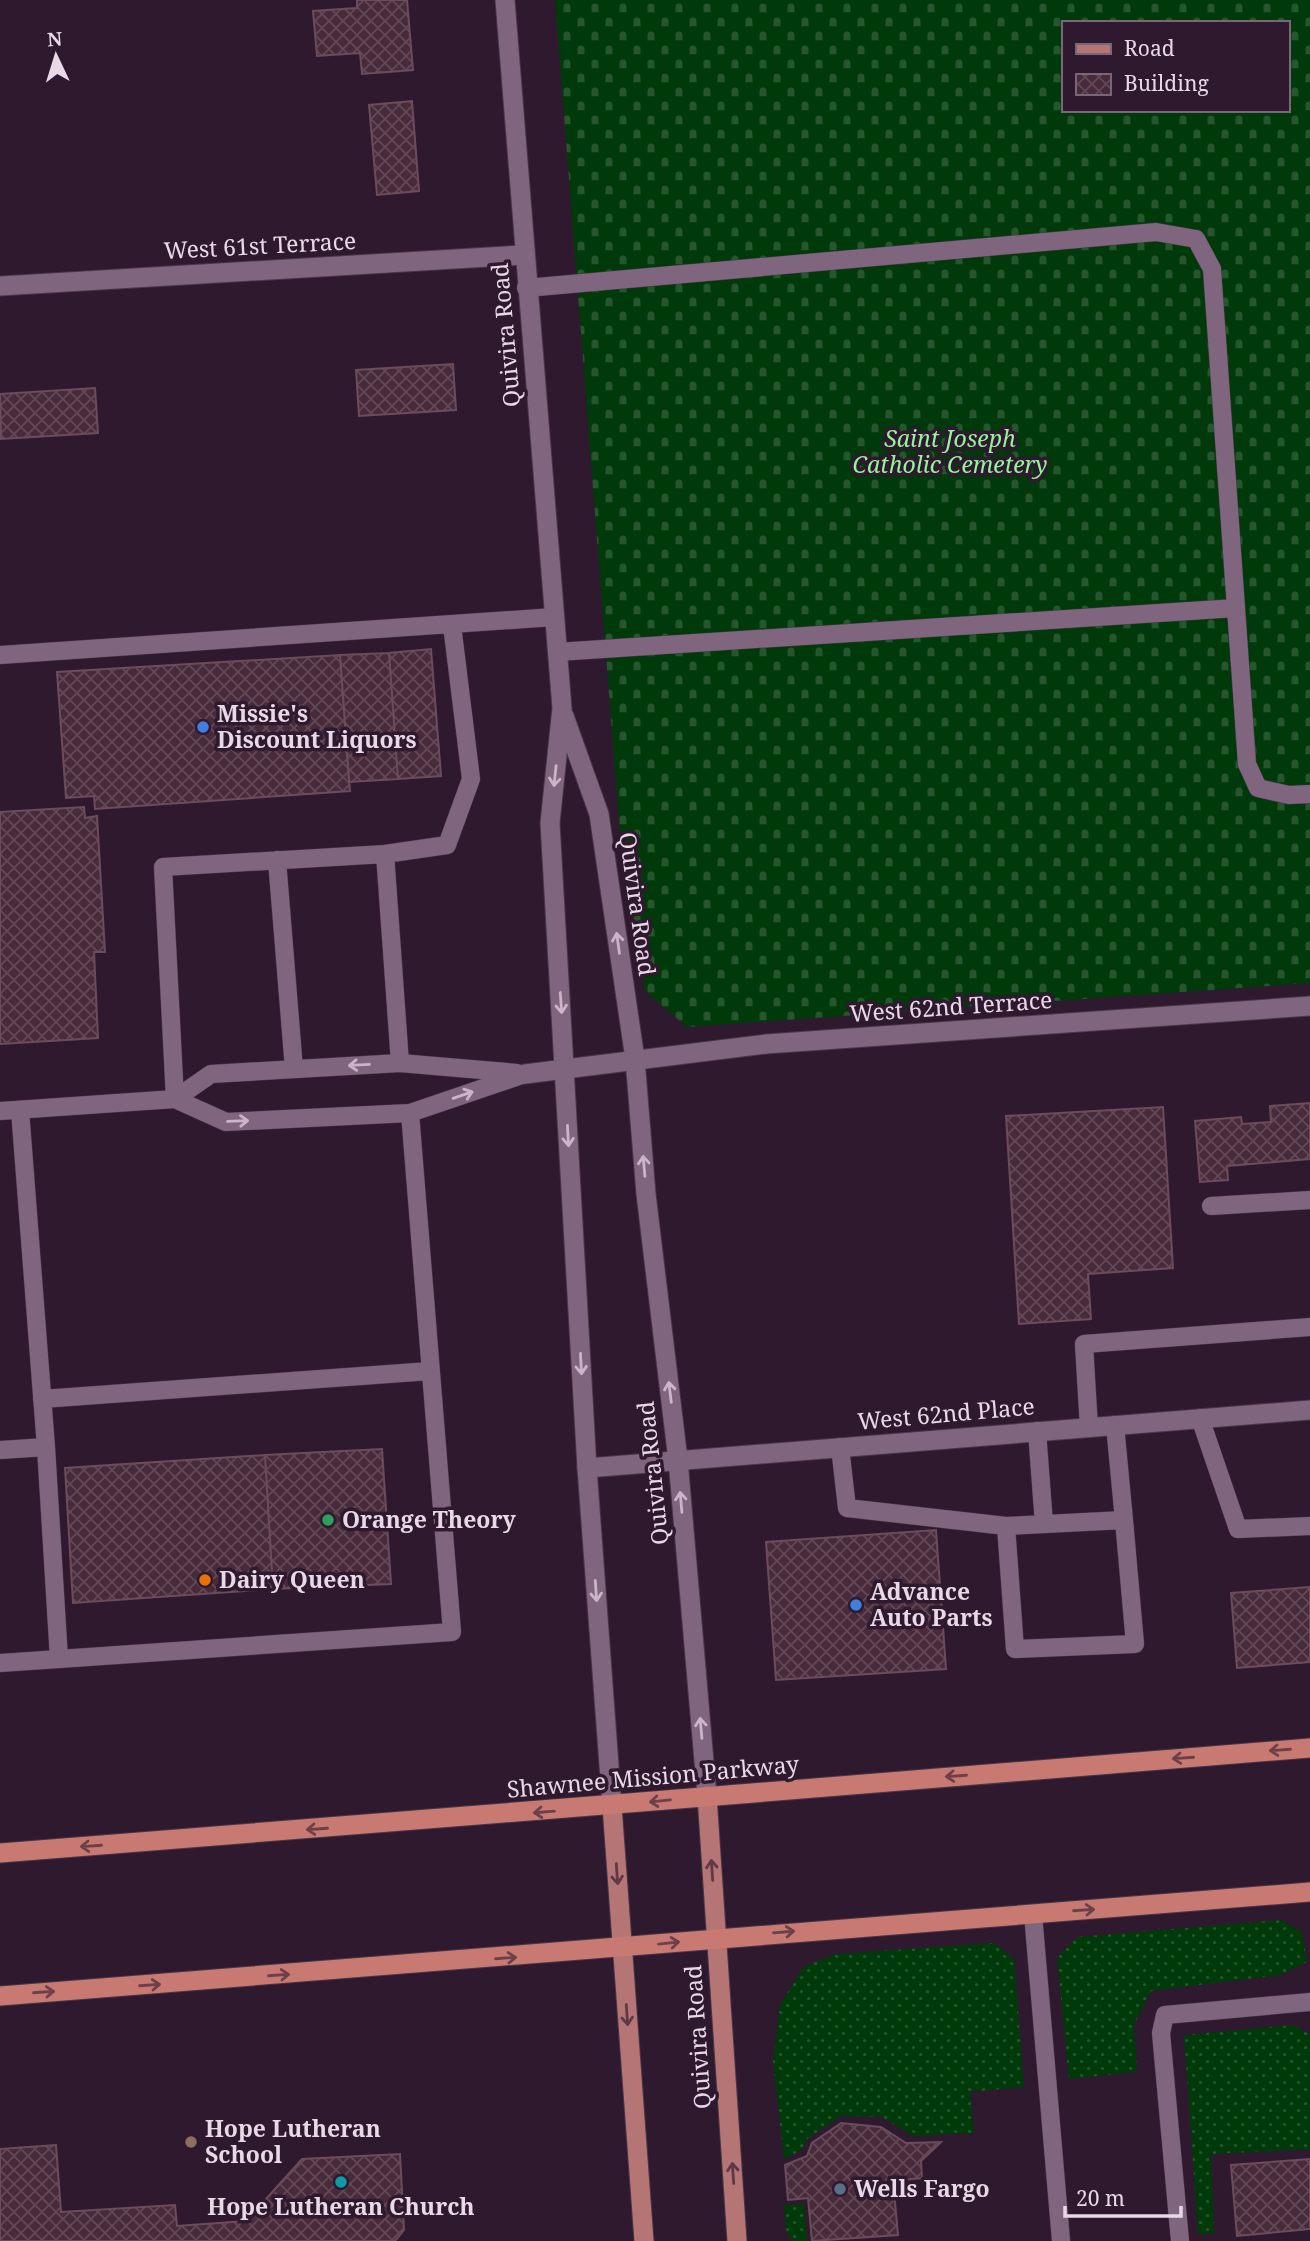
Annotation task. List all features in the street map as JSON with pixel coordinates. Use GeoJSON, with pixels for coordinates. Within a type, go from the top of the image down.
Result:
{"type":"FeatureCollection","features":[{"type":"Feature","properties":{"kind":"highway","name":"Shawnee Mission Parkway"},"geometry":{"type":"LineString","coordinates":[[0,1853],[1310,1748]]}},
{"type":"Feature","properties":{"kind":"highway"},"geometry":{"type":"LineString","coordinates":[[0,1996],[1310,1892]]}},
{"type":"Feature","properties":{"kind":"main road","name":"Quivira Road"},"geometry":{"type":"LineString","coordinates":[[505,0],[523,255],[562,708],[550,824],[587,1468],[644,2241]]}},
{"type":"Feature","properties":{"kind":"main road","name":"West 61st Terrace"},"geometry":{"type":"LineString","coordinates":[[0,286],[523,255]]}},
{"type":"Feature","properties":{"kind":"main road","name":"Quivira Road"},"geometry":{"type":"LineString","coordinates":[[562,708],[599,814],[635,1059],[646,1194],[678,1460],[707,1797],[737,2241]]}},
{"type":"Feature","properties":{"kind":"main road","name":"West 62nd Terrace"},"geometry":{"type":"LineString","coordinates":[[525,1074],[596,1063],[766,1044],[1310,1006]]}},
{"type":"Feature","properties":{"kind":"main road","name":"West 62nd Place"},"geometry":{"type":"LineString","coordinates":[[587,1468],[1310,1410]]}},
{"type":"Feature","properties":{"kind":"lane"},"geometry":{"type":"LineString","coordinates":[[526,288],[1156,232],[1196,239],[1212,269],[1247,764],[1258,788],[1289,795],[1310,793]]}},
{"type":"Feature","properties":{"kind":"lane"},"geometry":{"type":"LineString","coordinates":[[557,652],[1236,608]]}},
{"type":"Feature","properties":{"kind":"lane"},"geometry":{"type":"LineString","coordinates":[[0,655],[554,617]]}},
{"type":"Feature","properties":{"kind":"lane"},"geometry":{"type":"LineString","coordinates":[[175,1099],[163,867],[385,854],[447,845],[471,779],[452,625]]}},
{"type":"Feature","properties":{"kind":"lane"},"geometry":{"type":"LineString","coordinates":[[385,854],[400,1063]]}},
{"type":"Feature","properties":{"kind":"lane"},"geometry":{"type":"LineString","coordinates":[[276,860],[294,1069]]}},
{"type":"Feature","properties":{"kind":"lane"},"geometry":{"type":"LineString","coordinates":[[175,1099],[211,1074],[400,1063],[525,1074]]}},
{"type":"Feature","properties":{"kind":"lane"},"geometry":{"type":"LineString","coordinates":[[0,1111],[175,1099],[226,1122],[410,1113],[525,1074]]}},
{"type":"Feature","properties":{"kind":"lane"},"geometry":{"type":"LineString","coordinates":[[20,1110],[59,1659]]}},
{"type":"Feature","properties":{"kind":"lane"},"geometry":{"type":"LineString","coordinates":[[0,1664],[452,1632],[410,1113]]}},
{"type":"Feature","properties":{"kind":"lane"},"geometry":{"type":"LineString","coordinates":[[1211,1206],[1310,1200]]}},
{"type":"Feature","properties":{"kind":"lane"},"geometry":{"type":"LineString","coordinates":[[1089,1427],[1084,1345],[1310,1328]]}},
{"type":"Feature","properties":{"kind":"lane"},"geometry":{"type":"LineString","coordinates":[[42,1399],[430,1371]]}},
{"type":"Feature","properties":{"kind":"lane"},"geometry":{"type":"LineString","coordinates":[[1200,1419],[1238,1529],[1310,1526]]}},
{"type":"Feature","properties":{"kind":"lane"},"geometry":{"type":"LineString","coordinates":[[1006,1527],[1015,1649],[1135,1644],[1115,1425]]}},
{"type":"Feature","properties":{"kind":"lane"},"geometry":{"type":"LineString","coordinates":[[1037,1431],[1044,1524]]}},
{"type":"Feature","properties":{"kind":"lane"},"geometry":{"type":"LineString","coordinates":[[0,1450],[46,1447]]}},
{"type":"Feature","properties":{"kind":"lane"},"geometry":{"type":"LineString","coordinates":[[841,1447],[847,1508],[1006,1527],[1124,1520]]}},
{"type":"Feature","properties":{"kind":"lane"},"geometry":{"type":"LineString","coordinates":[[1033,1914],[1061,2241]]}},
{"type":"Feature","properties":{"kind":"lane"},"geometry":{"type":"LineString","coordinates":[[1180,2241],[1161,2033],[1165,2015],[1310,2002]]}},
{"type":"Feature","properties":{"kind":"green space","name":"Saint Joseph Catholic Cemetery"},"geometry":{"type":"Polygon","coordinates":[[[555,0],[1310,0],[1310,983],[687,1027],[645,991],[620,835],[555,0]]]}},
{"type":"Feature","properties":{"kind":"green space"},"geometry":{"type":"Polygon","coordinates":[[[1282,1920],[1302,1932],[1307,1962],[1280,1975],[1151,1991],[1134,2025],[1137,2072],[1069,2079],[1057,1958],[1077,1937],[1282,1920]]]}},
{"type":"Feature","properties":{"kind":"green space"},"geometry":{"type":"Polygon","coordinates":[[[994,1943],[1014,1959],[1024,2087],[970,2092],[974,2133],[913,2136],[882,2117],[842,2116],[808,2138],[802,2150],[784,2159],[773,2062],[780,2005],[803,1967],[835,1954],[994,1943]]]}},
{"type":"Feature","properties":{"kind":"green space"},"geometry":{"type":"Polygon","coordinates":[[[1293,2025],[1310,2034],[1310,2149],[1211,2154],[1214,2234],[1198,2234],[1184,2035],[1293,2025]]]}},
{"type":"Feature","properties":{"kind":"green space"},"geometry":{"type":"Polygon","coordinates":[[[804,2204],[807,2241],[794,2241],[787,2234],[783,2205],[804,2204]]]}},
{"type":"Feature","properties":{"kind":"building"},"geometry":{"type":"Polygon","coordinates":[[[357,0],[407,0],[413,70],[362,74],[360,53],[317,56],[313,11],[357,8],[357,0]]]}},
{"type":"Feature","properties":{"kind":"building"},"geometry":{"type":"Polygon","coordinates":[[[412,101],[419,191],[377,195],[369,105],[412,101]]]}},
{"type":"Feature","properties":{"kind":"building"},"geometry":{"type":"Polygon","coordinates":[[[453,364],[456,410],[359,416],[356,370],[453,364]]]}},
{"type":"Feature","properties":{"kind":"building"},"geometry":{"type":"Polygon","coordinates":[[[95,388],[98,433],[1,439],[0,394],[95,388]]]}},
{"type":"Feature","properties":{"kind":"building"},"geometry":{"type":"Polygon","coordinates":[[[431,649],[441,776],[398,779],[389,653],[431,649]]]}},
{"type":"Feature","properties":{"kind":"building"},"geometry":{"type":"Polygon","coordinates":[[[389,653],[398,779],[349,782],[340,655],[389,653]]]}},
{"type":"Feature","properties":{"kind":"building","name":"Missie's Discount Liquors"},"geometry":{"type":"Polygon","coordinates":[[[340,655],[350,791],[95,809],[94,796],[66,798],[57,672],[340,655]]]}},
{"type":"Feature","properties":{"kind":"building"},"geometry":{"type":"Polygon","coordinates":[[[84,807],[85,818],[97,816],[105,952],[94,952],[98,1038],[0,1044],[0,812],[84,807]]]}},
{"type":"Feature","properties":{"kind":"building"},"geometry":{"type":"Polygon","coordinates":[[[1310,1103],[1310,1159],[1227,1166],[1228,1180],[1200,1182],[1195,1121],[1241,1117],[1242,1124],[1271,1122],[1270,1106],[1310,1103]]]}},
{"type":"Feature","properties":{"kind":"building"},"geometry":{"type":"Polygon","coordinates":[[[1163,1107],[1173,1268],[1088,1274],[1091,1319],[1019,1324],[1006,1116],[1163,1107]]]}},
{"type":"Feature","properties":{"kind":"building","name":"Orange Theory"},"geometry":{"type":"Polygon","coordinates":[[[382,1449],[391,1584],[273,1589],[265,1455],[382,1449]]]}},
{"type":"Feature","properties":{"kind":"building"},"geometry":{"type":"Polygon","coordinates":[[[265,1455],[273,1589],[73,1603],[65,1468],[265,1455]]]}},
{"type":"Feature","properties":{"kind":"building","name":"Advance Auto Parts"},"geometry":{"type":"Polygon","coordinates":[[[936,1530],[946,1669],[776,1680],[766,1542],[936,1530]]]}},
{"type":"Feature","properties":{"kind":"building"},"geometry":{"type":"Polygon","coordinates":[[[1310,1587],[1310,1662],[1237,1668],[1231,1593],[1310,1587]]]}},
{"type":"Feature","properties":{"kind":"building","name":"Wells Fargo"},"geometry":{"type":"Polygon","coordinates":[[[841,2123],[881,2127],[906,2143],[941,2142],[921,2161],[922,2178],[893,2181],[898,2235],[812,2241],[808,2198],[788,2200],[785,2165],[807,2156],[812,2143],[841,2123]]]}},
{"type":"Feature","properties":{"kind":"building","name":"Hope Lutheran Church"},"geometry":{"type":"Polygon","coordinates":[[[56,2145],[61,2212],[175,2205],[177,2226],[246,2221],[302,2159],[400,2154],[404,2230],[395,2241],[0,2241],[0,2149],[56,2145]]]}},
{"type":"Feature","properties":{"kind":"building"},"geometry":{"type":"Polygon","coordinates":[[[1310,2159],[1310,2229],[1237,2236],[1231,2165],[1310,2159]]]}},
{"type":"Feature","properties":{"kind":"place","name":"Missie's Discount Liquors"},"geometry":{"type":"Point","coordinates":[203,727]}},
{"type":"Feature","properties":{"kind":"place","name":"Orange Theory"},"geometry":{"type":"Point","coordinates":[328,1520]}},
{"type":"Feature","properties":{"kind":"place","name":"Dairy Queen"},"geometry":{"type":"Point","coordinates":[205,1580]}},
{"type":"Feature","properties":{"kind":"place","name":"Advance Auto Parts"},"geometry":{"type":"Point","coordinates":[856,1605]}},
{"type":"Feature","properties":{"kind":"place","name":"Hope Lutheran School"},"geometry":{"type":"Point","coordinates":[191,2142]}},
{"type":"Feature","properties":{"kind":"place","name":"Hope Lutheran Church"},"geometry":{"type":"Point","coordinates":[341,2182]}},
{"type":"Feature","properties":{"kind":"place","name":"Wells Fargo"},"geometry":{"type":"Point","coordinates":[840,2189]}}]}
